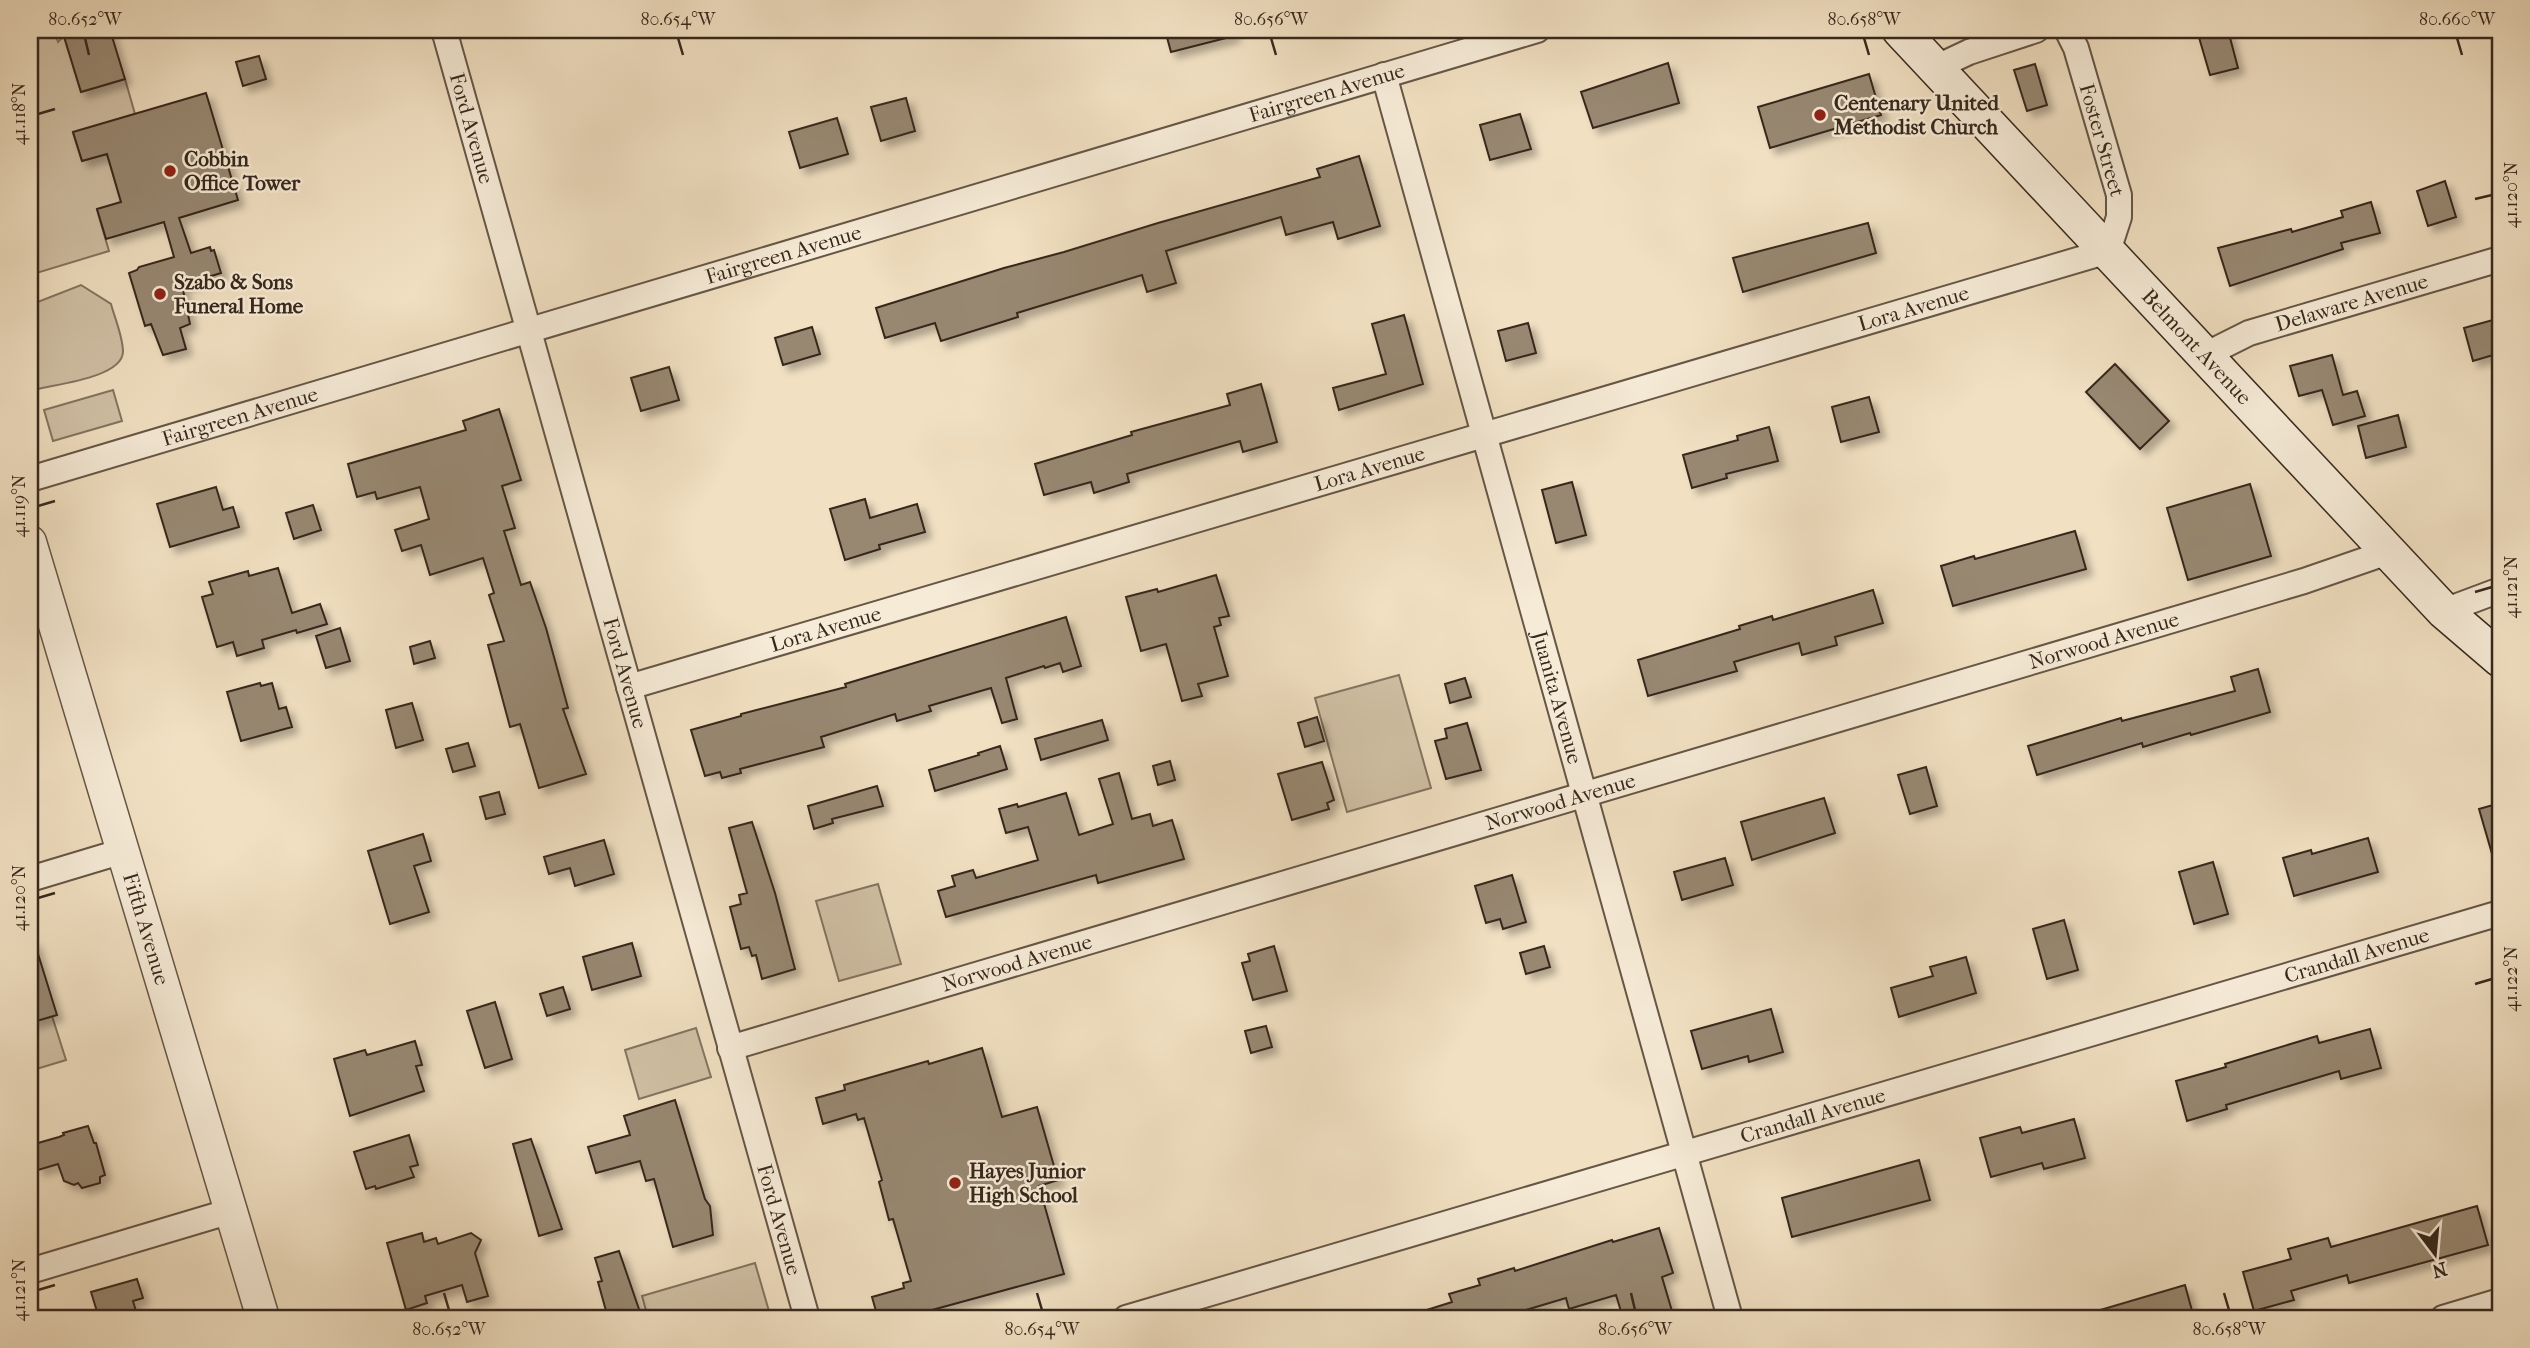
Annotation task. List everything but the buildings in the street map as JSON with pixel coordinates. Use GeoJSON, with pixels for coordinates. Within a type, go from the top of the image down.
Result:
{"type":"FeatureCollection","features":[{"type":"Feature","properties":{"kind":"main road","name":"Belmont Avenue"},"geometry":{"type":"LineString","coordinates":[[1900,30],[2444,611],[2500,659]]}},
{"type":"Feature","properties":{"kind":"street","name":"Ford Avenue"},"geometry":{"type":"LineString","coordinates":[[444,30],[807,1318]]}},
{"type":"Feature","properties":{"kind":"street","name":"Fairgreen Avenue"},"geometry":{"type":"LineString","coordinates":[[30,479],[1537,30]]}},
{"type":"Feature","properties":{"kind":"street"},"geometry":{"type":"LineString","coordinates":[[1935,68],[1969,52],[2036,30]]}},
{"type":"Feature","properties":{"kind":"street","name":"Foster Street"},"geometry":{"type":"LineString","coordinates":[[2067,30],[2076,48],[2119,195],[2119,217],[2108,251]]}},
{"type":"Feature","properties":{"kind":"street","name":"Juanita Avenue"},"geometry":{"type":"LineString","coordinates":[[1384,75],[1730,1318]]}},
{"type":"Feature","properties":{"kind":"street","name":"Lora Avenue"},"geometry":{"type":"LineString","coordinates":[[629,687],[2108,251]]}},
{"type":"Feature","properties":{"kind":"street","name":"Delaware Avenue"},"geometry":{"type":"LineString","coordinates":[[2205,355],[2249,333],[2500,259]]}},
{"type":"Feature","properties":{"kind":"street","name":"Fifth Avenue"},"geometry":{"type":"LineString","coordinates":[[30,542],[263,1318]]}},
{"type":"Feature","properties":{"kind":"street","name":"Norwood Avenue"},"geometry":{"type":"LineString","coordinates":[[730,1048],[2304,581],[2388,552]]}},
{"type":"Feature","properties":{"kind":"street"},"geometry":{"type":"LineString","coordinates":[[2444,611],[2500,590]]}},
{"type":"Feature","properties":{"kind":"street"},"geometry":{"type":"LineString","coordinates":[[30,879],[123,851]]}},
{"type":"Feature","properties":{"kind":"street","name":"Crandall Avenue"},"geometry":{"type":"LineString","coordinates":[[1126,1318],[2500,913]]}},
{"type":"Feature","properties":{"kind":"street"},"geometry":{"type":"LineString","coordinates":[[30,1271],[231,1211]]}},
{"type":"Feature","properties":{"kind":"street"},"geometry":{"type":"LineString","coordinates":[[2443,1318],[2500,1301]]}},
{"type":"Feature","properties":{"kind":"shaded area"},"geometry":{"type":"Polygon","coordinates":[[[30,30],[54,30],[58,42],[64,36],[81,92],[125,79],[135,114],[73,133],[82,161],[107,154],[121,202],[97,210],[109,251],[30,275],[30,30]]]}},
{"type":"Feature","properties":{"kind":"shaded area"},"geometry":{"type":"Polygon","coordinates":[[[81,285],[111,304],[123,346],[120,361],[112,368],[88,378],[38,389],[30,361],[30,305],[81,285]]]}},
{"type":"Feature","properties":{"kind":"shaded area"},"geometry":{"type":"Polygon","coordinates":[[[113,390],[122,421],[53,441],[44,410],[113,390]]]}},
{"type":"Feature","properties":{"kind":"shaded area"},"geometry":{"type":"Polygon","coordinates":[[[1399,675],[1431,788],[1347,812],[1315,698],[1399,675]]]}},
{"type":"Feature","properties":{"kind":"shaded area"},"geometry":{"type":"Polygon","coordinates":[[[878,884],[901,964],[839,981],[816,901],[878,884]]]}},
{"type":"Feature","properties":{"kind":"shaded area"},"geometry":{"type":"Polygon","coordinates":[[[52,1016],[66,1060],[30,1071],[30,1023],[52,1016]]]}},
{"type":"Feature","properties":{"kind":"shaded area"},"geometry":{"type":"Polygon","coordinates":[[[696,1028],[711,1077],[639,1099],[625,1050],[696,1028]]]}},
{"type":"Feature","properties":{"kind":"shaded area"},"geometry":{"type":"Polygon","coordinates":[[[755,1263],[771,1318],[648,1318],[642,1296],[755,1263]]]}},
{"type":"Feature","properties":{"kind":"place","name":"Centenary United Methodist Church"},"geometry":{"type":"Point","coordinates":[1820,115]}},
{"type":"Feature","properties":{"kind":"place","name":"Cobbin Office Tower"},"geometry":{"type":"Point","coordinates":[170,171]}},
{"type":"Feature","properties":{"kind":"place","name":"Szabo & Sons Funeral Home"},"geometry":{"type":"Point","coordinates":[160,294]}},
{"type":"Feature","properties":{"kind":"place","name":"Hayes Junior High School"},"geometry":{"type":"Point","coordinates":[955,1183]}}]}
